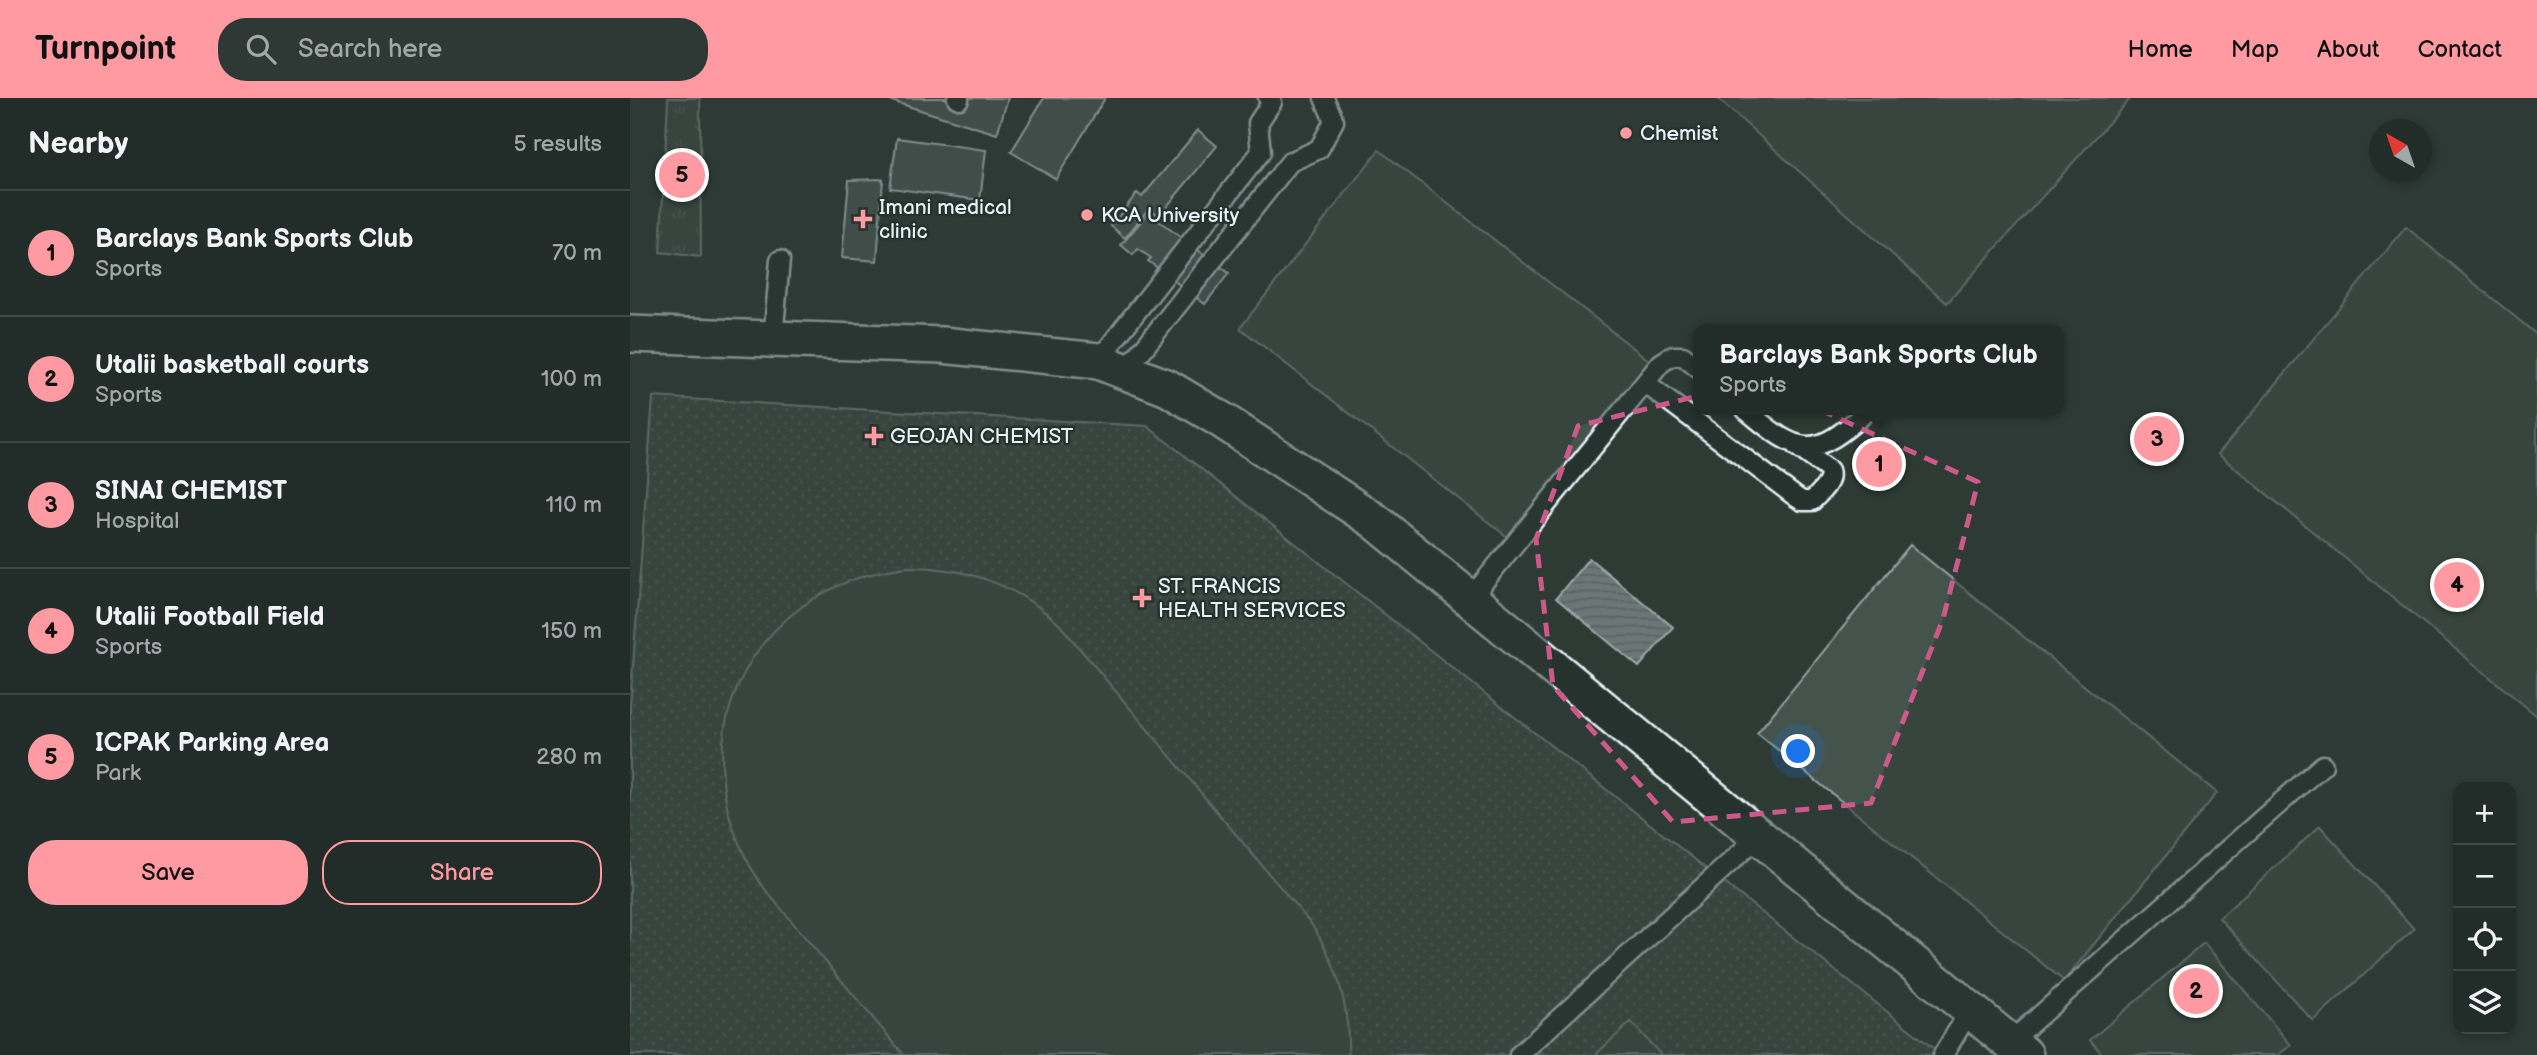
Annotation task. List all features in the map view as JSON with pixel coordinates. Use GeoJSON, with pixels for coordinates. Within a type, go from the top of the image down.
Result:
{"type":"FeatureCollection","features":[{"type":"Feature","properties":{"kind":"street"},"geometry":{"type":"LineString","coordinates":[[630,334],[942,345],[1111,366],[1179,394],[1375,521],[2017,1049]]}},
{"type":"Feature","properties":{"kind":"lane"},"geometry":{"type":"LineString","coordinates":[[1111,366],[1261,152],[1258,123],[1273,99]]}},
{"type":"Feature","properties":{"kind":"lane"},"geometry":{"type":"LineString","coordinates":[[1111,366],[1290,162],[1320,149],[1334,121],[1332,102]]}},
{"type":"Feature","properties":{"kind":"lane"},"geometry":{"type":"LineString","coordinates":[[1261,152],[1290,162]]}},
{"type":"Feature","properties":{"kind":"lane"},"geometry":{"type":"LineString","coordinates":[[773,339],[780,260]]}},
{"type":"Feature","properties":{"kind":"lane"},"geometry":{"type":"LineString","coordinates":[[1470,598],[1661,363],[1672,356],[1683,356],[1693,364]]}},
{"type":"Feature","properties":{"kind":"lane"},"geometry":{"type":"LineString","coordinates":[[1646,384],[1796,497],[1802,501],[1812,501],[1829,483],[1829,470],[1774,434],[1752,415]]}},
{"type":"Feature","properties":{"kind":"lane"},"geometry":{"type":"LineString","coordinates":[[1796,446],[1816,446],[1831,439],[1862,415]]}},
{"type":"Feature","properties":{"kind":"lane"},"geometry":{"type":"LineString","coordinates":[[2017,1049],[2323,765]]}},
{"type":"Feature","properties":{"kind":"lane"},"geometry":{"type":"LineString","coordinates":[[1519,1055],[1759,835]]}},
{"type":"Feature","properties":{"kind":"lane"},"geometry":{"type":"LineString","coordinates":[[1943,1055],[1970,1010]]}},
{"type":"Feature","properties":{"kind":"highlighted area"},"geometry":{"type":"Polygon","coordinates":[[[1757,381],[1978,482],[1943,619],[1871,803],[1673,822],[1553,686],[1536,539],[1578,426],[1757,381]]]}},
{"type":"Feature","properties":{"kind":"green space"},"geometry":{"type":"Polygon","coordinates":[[[668,98],[700,98],[701,257],[660,252],[668,98]]]}},
{"type":"Feature","properties":{"kind":"green space"},"geometry":{"type":"Polygon","coordinates":[[[1717,98],[2131,98],[1947,303],[1717,98]]]}},
{"type":"Feature","properties":{"kind":"green space"},"geometry":{"type":"Polygon","coordinates":[[[1379,150],[1659,368],[1519,546],[1240,328],[1379,150]]]}},
{"type":"Feature","properties":{"kind":"green space"},"geometry":{"type":"Polygon","coordinates":[[[2406,227],[2537,335],[2537,716],[2218,454],[2406,227]]]}},
{"type":"Feature","properties":{"kind":"green space"},"geometry":{"type":"Polygon","coordinates":[[[653,397],[1147,426],[1942,1055],[630,1055],[630,706],[653,397]]]}},
{"type":"Feature","properties":{"kind":"green space"},"geometry":{"type":"Polygon","coordinates":[[[1910,545],[2217,793],[2064,981],[1757,733],[1910,545]]]}},
{"type":"Feature","properties":{"kind":"green space"},"geometry":{"type":"Polygon","coordinates":[[[907,567],[950,570],[989,581],[1026,599],[1060,625],[1312,925],[1329,955],[1340,987],[1347,1020],[1348,1055],[904,1055],[767,892],[738,840],[724,787],[724,735],[738,686],[764,643],[801,607],[849,581],[907,567]]]}},
{"type":"Feature","properties":{"kind":"green space"},"geometry":{"type":"Polygon","coordinates":[[[2320,826],[2414,929],[2313,1021],[2219,918],[2320,826]]]}},
{"type":"Feature","properties":{"kind":"green space"},"geometry":{"type":"Polygon","coordinates":[[[2204,943],[2291,1045],[2278,1055],[2103,1055],[2090,1040],[2204,943]]]}},
{"type":"Feature","properties":{"kind":"green space"},"geometry":{"type":"Polygon","coordinates":[[[1631,1022],[1661,1055],[1595,1055],[1631,1022]]]}},
{"type":"Feature","properties":{"kind":"shaded area"},"geometry":{"type":"Polygon","coordinates":[[[1589,558],[1673,627],[1639,667],[1556,598],[1589,558]]]}},
{"type":"Feature","properties":{"kind":"building"},"geometry":{"type":"Polygon","coordinates":[[[882,98],[1008,98],[997,134],[882,98]]]}},
{"type":"Feature","properties":{"kind":"building"},"geometry":{"type":"Polygon","coordinates":[[[1044,98],[1105,98],[1056,179],[1011,152],[1044,98]]]}},
{"type":"Feature","properties":{"kind":"building"},"geometry":{"type":"Polygon","coordinates":[[[1198,130],[1217,146],[1159,216],[1149,208],[1125,238],[1111,226],[1137,193],[1142,197],[1198,130]]]}},
{"type":"Feature","properties":{"kind":"building"},"geometry":{"type":"Polygon","coordinates":[[[897,138],[986,150],[980,200],[890,188],[897,138]]]}},
{"type":"Feature","properties":{"kind":"building","name":"Imani medical clinic"},"geometry":{"type":"Polygon","coordinates":[[[883,179],[877,261],[842,258],[849,180],[883,179]]]}},
{"type":"Feature","properties":{"kind":"building"},"geometry":{"type":"Polygon","coordinates":[[[1148,213],[1229,273],[1205,304],[1148,261],[1151,258],[1138,249],[1133,255],[1121,245],[1148,213]]]}},
{"type":"Feature","properties":{"kind":"place","name":"Chemist"},"geometry":{"type":"Point","coordinates":[1626,133]}},
{"type":"Feature","properties":{"kind":"place","name":"ICPAK Parking Area"},"geometry":{"type":"Point","coordinates":[682,175]}},
{"type":"Feature","properties":{"kind":"place","name":"KCA University"},"geometry":{"type":"Point","coordinates":[1087,215]}},
{"type":"Feature","properties":{"kind":"place","name":"Imani medical clinic"},"geometry":{"type":"Point","coordinates":[863,219]}},
{"type":"Feature","properties":{"kind":"place","name":"GEOJAN CHEMIST"},"geometry":{"type":"Point","coordinates":[874,436]}},
{"type":"Feature","properties":{"kind":"place","name":"SINAI CHEMIST"},"geometry":{"type":"Point","coordinates":[2157,439]}},
{"type":"Feature","properties":{"kind":"place","name":"Barclays Bank Sports Club"},"geometry":{"type":"Point","coordinates":[1879,464]}},
{"type":"Feature","properties":{"kind":"place","name":"Utalii Football Field"},"geometry":{"type":"Point","coordinates":[2457,585]}},
{"type":"Feature","properties":{"kind":"place","name":"ST. FRANCIS HEALTH SERVICES"},"geometry":{"type":"Point","coordinates":[1142,598]}},
{"type":"Feature","properties":{"kind":"place","name":"Utalii basketball courts"},"geometry":{"type":"Point","coordinates":[2196,991]}}]}
